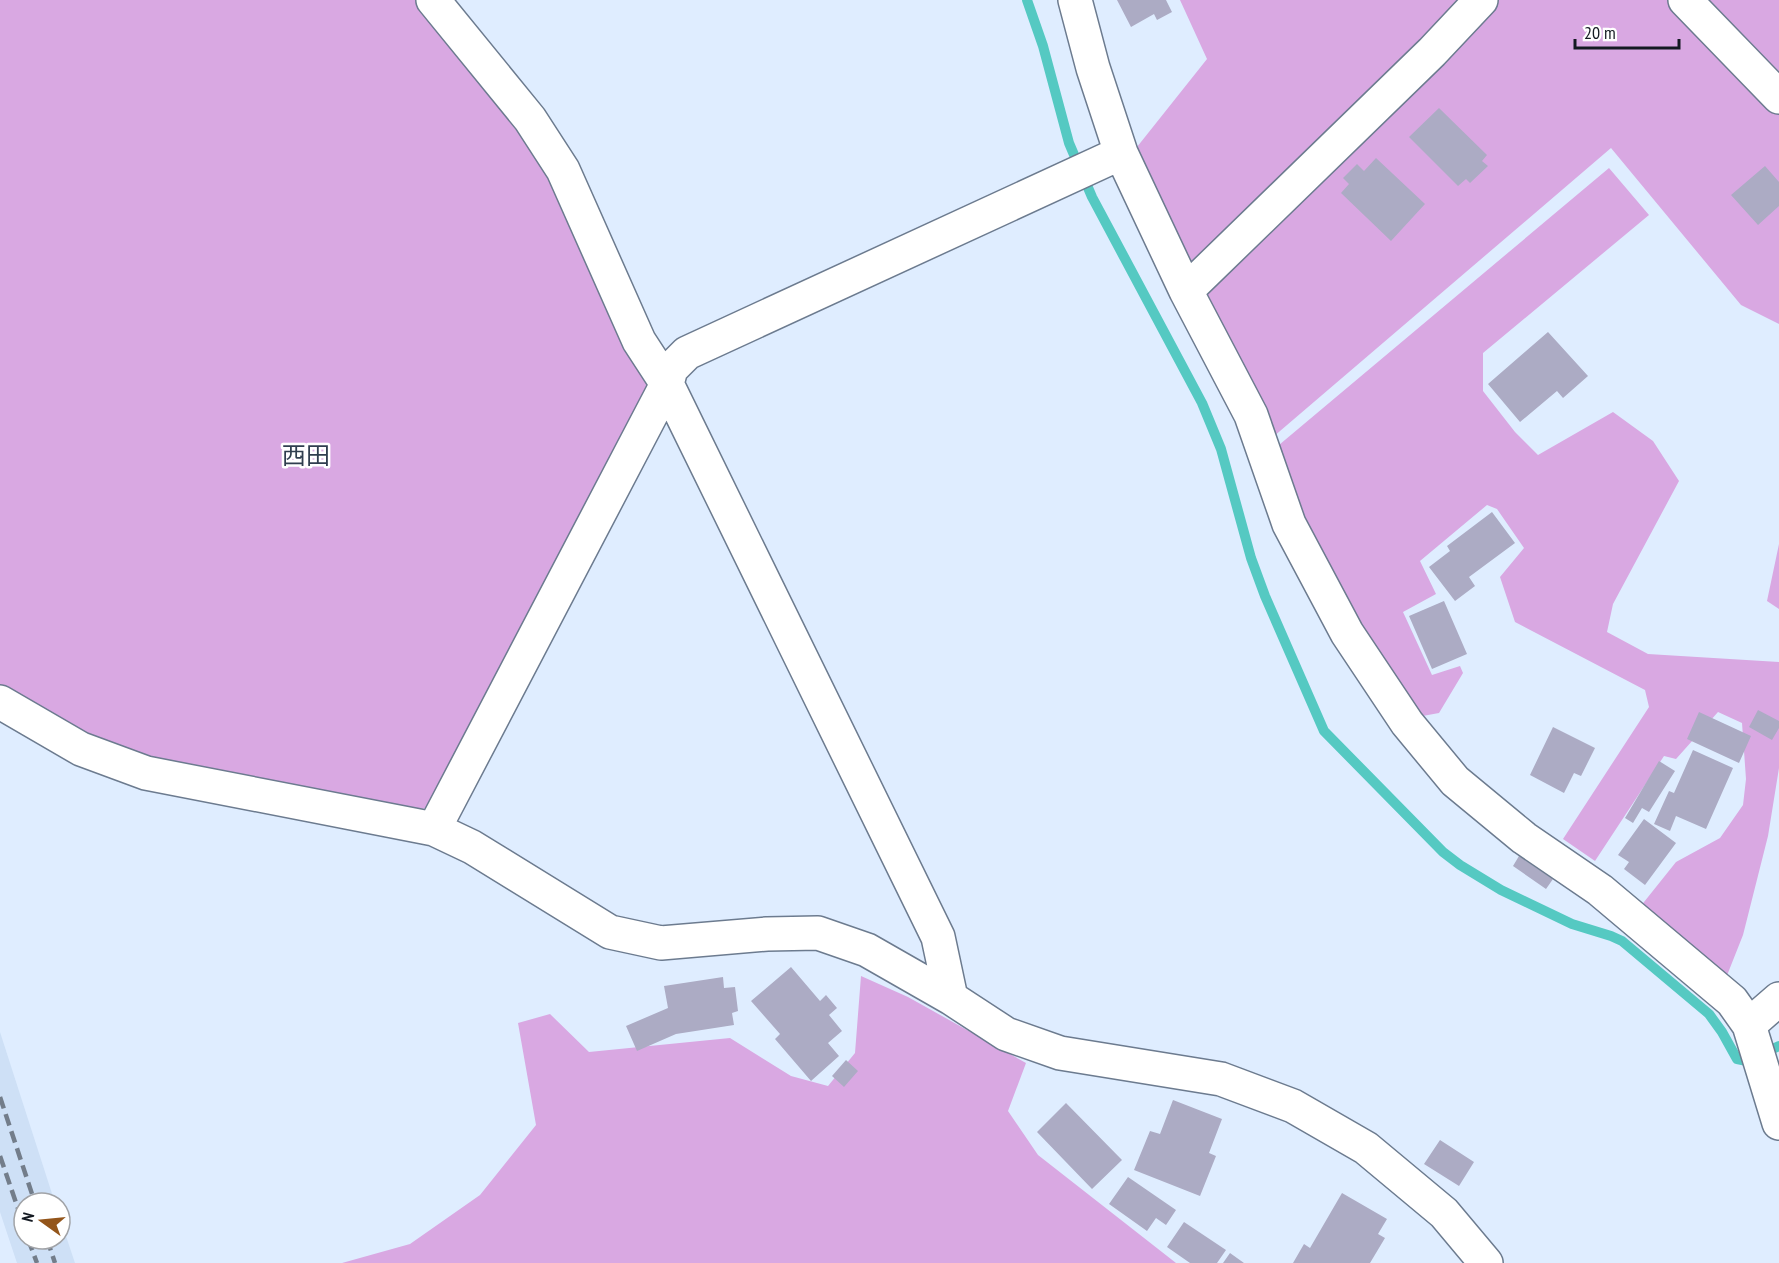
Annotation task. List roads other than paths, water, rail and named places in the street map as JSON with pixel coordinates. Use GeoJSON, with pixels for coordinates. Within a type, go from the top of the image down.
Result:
{"type":"FeatureCollection","features":[{"type":"Feature","properties":{"kind":"street"},"geometry":{"type":"LineString","coordinates":[[433,0],[530,119],[563,170],[639,341],[667,384],[939,937],[951,998]]}},
{"type":"Feature","properties":{"kind":"street"},"geometry":{"type":"LineString","coordinates":[[1075,0],[1093,68],[1121,153],[1186,291],[1251,415],[1289,524],[1347,633],[1407,723],[1455,781],[1524,838],[1600,890],[1732,1001],[1749,1025],[1779,1123]]}},
{"type":"Feature","properties":{"kind":"street"},"geometry":{"type":"LineString","coordinates":[[1186,291],[1432,52],[1481,0]]}},
{"type":"Feature","properties":{"kind":"street"},"geometry":{"type":"LineString","coordinates":[[1685,0],[1779,97]]}},
{"type":"Feature","properties":{"kind":"street"},"geometry":{"type":"LineString","coordinates":[[434,829],[667,384],[671,369],[687,353],[1121,153]]}},
{"type":"Feature","properties":{"kind":"street"},"geometry":{"type":"LineString","coordinates":[[0,702],[81,749],[146,773],[434,829],[472,847],[610,932],[661,943],[767,934],[818,933],[867,950],[951,998],[1006,1034],[1060,1053],[1221,1079],[1293,1106],[1366,1148],[1444,1212],[1486,1263]]}},
{"type":"Feature","properties":{"kind":"street"},"geometry":{"type":"LineString","coordinates":[[1749,1025],[1779,999]]}},
{"type":"Feature","properties":{"kind":"waterway"},"geometry":{"type":"LineString","coordinates":[[1027,0],[1043,46],[1069,143],[1092,197],[1202,403],[1221,449],[1251,558],[1265,596],[1324,731],[1443,852],[1460,865],[1501,890],[1572,924],[1622,941],[1709,1014],[1737,1059],[1747,1061],[1779,1046]]}},
{"type":"Feature","properties":{"kind":"railway"},"geometry":{"type":"LineString","coordinates":[[0,1097],[31,1191]]}},
{"type":"Feature","properties":{"kind":"railway"},"geometry":{"type":"LineString","coordinates":[[0,1156],[12,1191]]}},
{"type":"Feature","properties":{"kind":"railway"},"geometry":{"type":"LineString","coordinates":[[32,1251],[37,1263]]}},
{"type":"Feature","properties":{"kind":"railway"},"geometry":{"type":"LineString","coordinates":[[51,1251],[55,1263]]}},
{"type":"Feature","properties":{"kind":"district","name":"西田"},"geometry":{"type":"Point","coordinates":[306,455]}}]}
